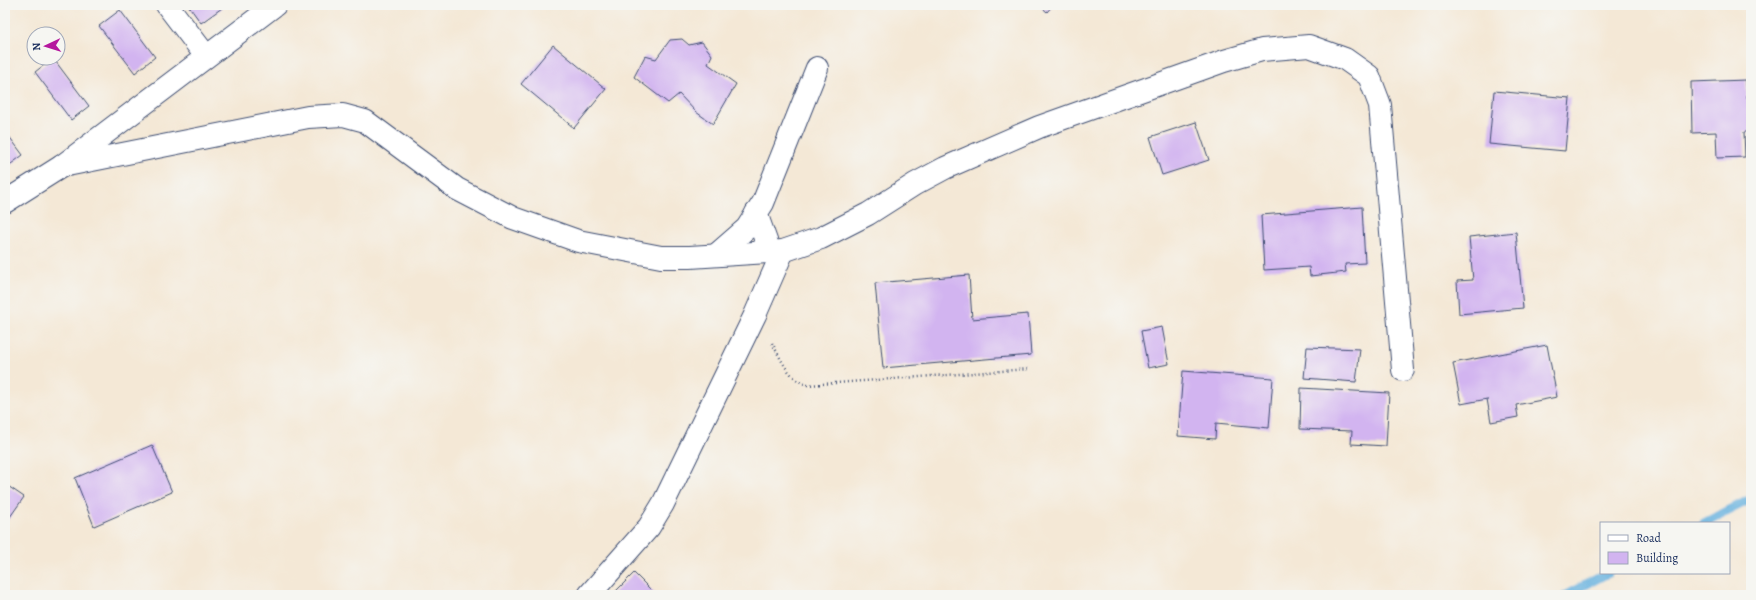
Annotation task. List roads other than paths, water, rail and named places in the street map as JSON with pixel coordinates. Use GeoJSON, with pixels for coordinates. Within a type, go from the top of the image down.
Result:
{"type":"FeatureCollection","features":[{"type":"Feature","properties":{"kind":"street"},"geometry":{"type":"LineString","coordinates":[[167,5],[206,56]]}},
{"type":"Feature","properties":{"kind":"street"},"geometry":{"type":"LineString","coordinates":[[5,202],[62,166],[275,5]]}},
{"type":"Feature","properties":{"kind":"street"},"geometry":{"type":"LineString","coordinates":[[62,166],[308,117],[343,115],[365,121],[456,189],[513,218],[578,241],[653,256],[690,257],[777,251],[821,238],[868,214],[915,184],[945,168],[1039,127],[1224,61],[1262,50],[1309,46],[1345,59],[1369,76],[1380,105],[1402,370]]}},
{"type":"Feature","properties":{"kind":"street"},"geometry":{"type":"LineString","coordinates":[[716,255],[747,228],[763,203],[817,68]]}},
{"type":"Feature","properties":{"kind":"street"},"geometry":{"type":"LineString","coordinates":[[589,595],[649,527],[663,504],[755,315],[777,251],[756,213]]}},
{"type":"Feature","properties":{"kind":"waterway"},"geometry":{"type":"LineString","coordinates":[[1706,522],[1751,499]]}},
{"type":"Feature","properties":{"kind":"waterway"},"geometry":{"type":"LineString","coordinates":[[1566,595],[1606,574]]}}]}
